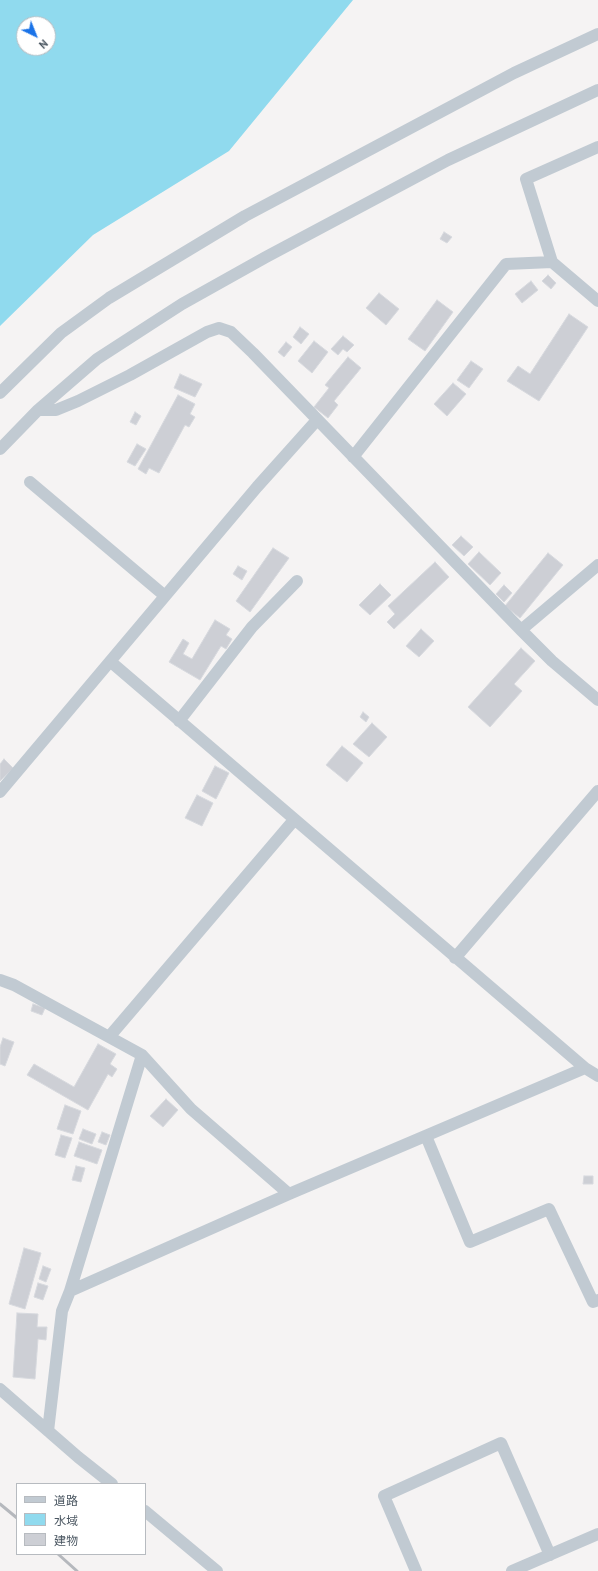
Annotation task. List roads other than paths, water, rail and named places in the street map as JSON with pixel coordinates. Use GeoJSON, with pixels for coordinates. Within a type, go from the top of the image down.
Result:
{"type":"FeatureCollection","features":[{"type":"Feature","properties":{"kind":"street"},"geometry":{"type":"LineString","coordinates":[[0,393],[61,333],[109,298],[238,220],[514,73],[598,34]]}},
{"type":"Feature","properties":{"kind":"street"},"geometry":{"type":"LineString","coordinates":[[0,449],[38,410],[97,359],[189,300],[266,257],[448,160],[598,90]]}},
{"type":"Feature","properties":{"kind":"street"},"geometry":{"type":"LineString","coordinates":[[598,147],[526,179],[552,262],[598,301]]}},
{"type":"Feature","properties":{"kind":"street"},"geometry":{"type":"LineString","coordinates":[[353,457],[506,264],[552,262]]}},
{"type":"Feature","properties":{"kind":"street"},"geometry":{"type":"LineString","coordinates":[[38,410],[56,410],[78,401],[130,375],[207,332],[219,328],[231,332],[521,630],[552,661],[598,700]]}},
{"type":"Feature","properties":{"kind":"street"},"geometry":{"type":"LineString","coordinates":[[0,792],[258,486],[317,420]]}},
{"type":"Feature","properties":{"kind":"street"},"geometry":{"type":"LineString","coordinates":[[30,482],[165,596]]}},
{"type":"Feature","properties":{"kind":"street"},"geometry":{"type":"LineString","coordinates":[[521,630],[598,565]]}},
{"type":"Feature","properties":{"kind":"street"},"geometry":{"type":"LineString","coordinates":[[178,721],[252,627],[297,581]]}},
{"type":"Feature","properties":{"kind":"street"},"geometry":{"type":"LineString","coordinates":[[110,662],[455,958],[585,1068],[598,1076]]}},
{"type":"Feature","properties":{"kind":"street"},"geometry":{"type":"LineString","coordinates":[[455,958],[598,791]]}},
{"type":"Feature","properties":{"kind":"street"},"geometry":{"type":"LineString","coordinates":[[109,1037],[294,820]]}},
{"type":"Feature","properties":{"kind":"street"},"geometry":{"type":"LineString","coordinates":[[0,980],[14,985],[142,1055],[191,1108],[289,1194]]}},
{"type":"Feature","properties":{"kind":"street"},"geometry":{"type":"LineString","coordinates":[[48,1431],[62,1312],[70,1291],[142,1055]]}},
{"type":"Feature","properties":{"kind":"street"},"geometry":{"type":"LineString","coordinates":[[70,1291],[289,1194],[585,1068]]}},
{"type":"Feature","properties":{"kind":"street"},"geometry":{"type":"LineString","coordinates":[[426,1136],[470,1242],[549,1209],[593,1302],[598,1300]]}},
{"type":"Feature","properties":{"kind":"street"},"geometry":{"type":"LineString","coordinates":[[0,1389],[111,1483]]}},
{"type":"Feature","properties":{"kind":"street"},"geometry":{"type":"LineString","coordinates":[[416,1571],[384,1496],[501,1443],[550,1555]]}},
{"type":"Feature","properties":{"kind":"street"},"geometry":{"type":"LineString","coordinates":[[146,1512],[217,1571]]}},
{"type":"Feature","properties":{"kind":"street"},"geometry":{"type":"LineString","coordinates":[[512,1571],[598,1534]]}},
{"type":"Feature","properties":{"kind":"water"},"geometry":{"type":"Polygon","coordinates":[[[0,0],[353,0],[229,151],[93,235],[0,326],[0,0]]]}},
{"type":"Feature","properties":{"kind":"railway"},"geometry":{"type":"LineString","coordinates":[[0,1504],[16,1517]]}},
{"type":"Feature","properties":{"kind":"railway"},"geometry":{"type":"LineString","coordinates":[[59,1555],[77,1571]]}}]}
